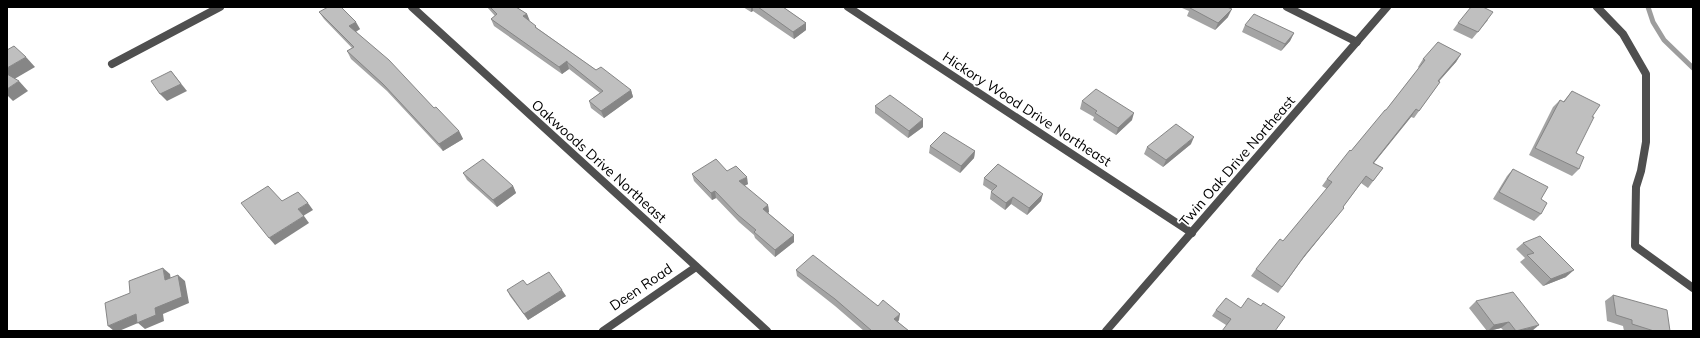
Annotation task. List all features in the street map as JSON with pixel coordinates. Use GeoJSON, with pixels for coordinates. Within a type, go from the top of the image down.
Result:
{"type":"FeatureCollection","features":[{"type":"Feature","properties":{"kind":"street"},"geometry":{"type":"LineString","coordinates":[[112,64],[220,7]]}},
{"type":"Feature","properties":{"kind":"street","name":"Hickory Wood Drive Northeast"},"geometry":{"type":"LineString","coordinates":[[848,7],[1192,233]]}},
{"type":"Feature","properties":{"kind":"street"},"geometry":{"type":"LineString","coordinates":[[1287,7],[1356,42]]}},
{"type":"Feature","properties":{"kind":"street","name":"Twin Oak Drive Northeast"},"geometry":{"type":"LineString","coordinates":[[1106,331],[1387,7]]}},
{"type":"Feature","properties":{"kind":"street"},"geometry":{"type":"LineString","coordinates":[[1597,7],[1623,34],[1646,74],[1646,142],[1641,171],[1636,187],[1635,246],[1693,288]]}},
{"type":"Feature","properties":{"kind":"street","name":"Oakwoods Drive Northeast"},"geometry":{"type":"LineString","coordinates":[[413,8],[767,331]]}},
{"type":"Feature","properties":{"kind":"street","name":"Deen Road"},"geometry":{"type":"LineString","coordinates":[[603,331],[696,267]]}},
{"type":"Feature","properties":{"kind":"building"},"geometry":{"type":"Polygon","coordinates":[[[328,7],[341,7],[356,22],[349,26],[389,60],[434,108],[436,107],[459,131],[439,144],[383,84],[347,51],[354,47],[319,12],[328,7]]]}},
{"type":"Feature","properties":{"kind":"building"},"geometry":{"type":"Polygon","coordinates":[[[490,7],[516,7],[527,14],[523,16],[536,26],[535,27],[596,70],[601,67],[631,90],[601,111],[589,101],[603,91],[567,61],[559,67],[491,19],[497,14],[490,7]]]}},
{"type":"Feature","properties":{"kind":"building"},"geometry":{"type":"Polygon","coordinates":[[[758,7],[783,7],[806,23],[793,32],[758,7]]]}},
{"type":"Feature","properties":{"kind":"building"},"geometry":{"type":"Polygon","coordinates":[[[1227,7],[1232,9],[1218,23],[1190,8],[1227,7]]]}},
{"type":"Feature","properties":{"kind":"building"},"geometry":{"type":"Polygon","coordinates":[[[1471,7],[1483,7],[1493,12],[1478,32],[1458,23],[1471,7]]]}},
{"type":"Feature","properties":{"kind":"building"},"geometry":{"type":"Polygon","coordinates":[[[1254,14],[1294,33],[1285,44],[1245,25],[1254,14]]]}},
{"type":"Feature","properties":{"kind":"building"},"geometry":{"type":"Polygon","coordinates":[[[1438,42],[1461,54],[1438,81],[1440,82],[1419,111],[1416,109],[1373,163],[1383,168],[1373,181],[1366,176],[1343,207],[1344,208],[1305,255],[1282,287],[1256,269],[1280,239],[1283,241],[1332,182],[1327,179],[1350,150],[1351,151],[1386,110],[1425,60],[1423,59],[1438,42]]]}},
{"type":"Feature","properties":{"kind":"building"},"geometry":{"type":"Polygon","coordinates":[[[14,46],[26,57],[7,68],[7,50],[14,46]]]}},
{"type":"Feature","properties":{"kind":"building"},"geometry":{"type":"Polygon","coordinates":[[[171,71],[181,84],[160,94],[151,81],[171,71]]]}},
{"type":"Feature","properties":{"kind":"building"},"geometry":{"type":"Polygon","coordinates":[[[7,74],[19,81],[7,89],[7,74]]]}},
{"type":"Feature","properties":{"kind":"building"},"geometry":{"type":"Polygon","coordinates":[[[1096,89],[1134,113],[1118,128],[1095,113],[1097,111],[1082,101],[1096,89]]]}},
{"type":"Feature","properties":{"kind":"building"},"geometry":{"type":"Polygon","coordinates":[[[1572,91],[1600,105],[1592,117],[1594,117],[1576,153],[1584,157],[1579,169],[1535,148],[1560,100],[1564,102],[1572,91]]]}},
{"type":"Feature","properties":{"kind":"building"},"geometry":{"type":"Polygon","coordinates":[[[890,95],[923,119],[909,131],[875,106],[890,95]]]}},
{"type":"Feature","properties":{"kind":"building"},"geometry":{"type":"Polygon","coordinates":[[[1176,124],[1194,137],[1166,160],[1147,147],[1176,124]]]}},
{"type":"Feature","properties":{"kind":"building"},"geometry":{"type":"Polygon","coordinates":[[[944,132],[975,151],[961,166],[930,146],[944,132]]]}},
{"type":"Feature","properties":{"kind":"building"},"geometry":{"type":"Polygon","coordinates":[[[483,159],[513,186],[493,200],[463,173],[483,159]]]}},
{"type":"Feature","properties":{"kind":"building"},"geometry":{"type":"Polygon","coordinates":[[[716,159],[727,171],[736,166],[747,177],[739,181],[768,205],[763,209],[794,235],[775,250],[754,232],[756,230],[738,215],[715,191],[711,193],[692,174],[716,159]]]}},
{"type":"Feature","properties":{"kind":"building"},"geometry":{"type":"Polygon","coordinates":[[[998,164],[1043,194],[1029,208],[1013,197],[1006,203],[991,192],[997,186],[984,178],[998,164]]]}},
{"type":"Feature","properties":{"kind":"building"},"geometry":{"type":"Polygon","coordinates":[[[1513,169],[1548,187],[1541,199],[1547,203],[1541,214],[1499,192],[1513,169]]]}},
{"type":"Feature","properties":{"kind":"building"},"geometry":{"type":"Polygon","coordinates":[[[268,186],[282,201],[298,192],[308,203],[298,209],[304,216],[269,238],[241,203],[268,186]]]}},
{"type":"Feature","properties":{"kind":"building"},"geometry":{"type":"Polygon","coordinates":[[[1540,236],[1574,270],[1551,279],[1527,255],[1534,253],[1523,243],[1540,236]]]}},
{"type":"Feature","properties":{"kind":"building"},"geometry":{"type":"Polygon","coordinates":[[[813,255],[878,306],[883,300],[900,314],[894,319],[909,331],[872,331],[835,299],[796,270],[813,255]]]}},
{"type":"Feature","properties":{"kind":"building"},"geometry":{"type":"Polygon","coordinates":[[[163,268],[165,280],[178,275],[182,297],[155,308],[156,315],[137,323],[136,314],[108,326],[105,303],[130,293],[129,281],[163,268]]]}},
{"type":"Feature","properties":{"kind":"building"},"geometry":{"type":"Polygon","coordinates":[[[549,272],[562,290],[524,314],[507,290],[523,280],[527,285],[549,272]]]}},
{"type":"Feature","properties":{"kind":"building"},"geometry":{"type":"Polygon","coordinates":[[[1513,292],[1539,325],[1516,331],[1509,322],[1494,325],[1476,301],[1513,292]]]}},
{"type":"Feature","properties":{"kind":"building"},"geometry":{"type":"Polygon","coordinates":[[[1613,295],[1667,310],[1670,331],[1654,331],[1632,324],[1632,320],[1616,315],[1613,295]]]}},
{"type":"Feature","properties":{"kind":"building"},"geometry":{"type":"Polygon","coordinates":[[[1226,298],[1241,308],[1248,298],[1261,306],[1263,303],[1285,317],[1275,331],[1222,331],[1231,319],[1216,310],[1226,298]]]}},
{"type":"Feature","properties":{"kind":"waterway"},"geometry":{"type":"LineString","coordinates":[[1648,7],[1653,22],[1664,40],[1693,68]]}}]}
